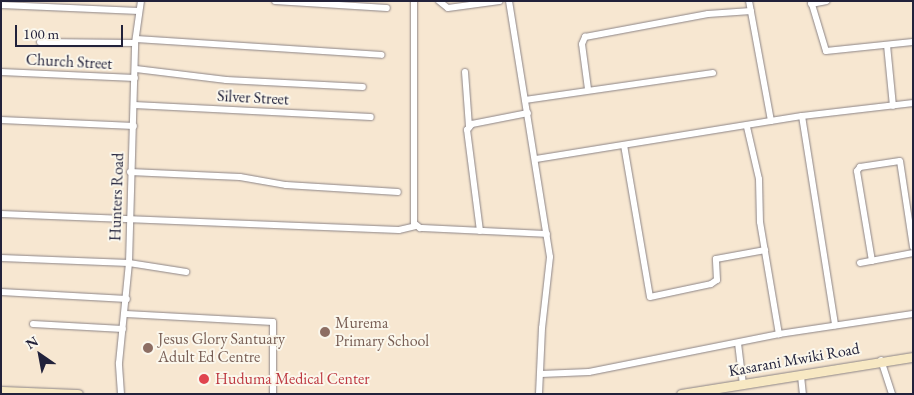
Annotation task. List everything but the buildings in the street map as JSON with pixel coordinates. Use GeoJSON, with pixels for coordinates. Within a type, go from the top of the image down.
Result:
{"type":"FeatureCollection","features":[{"type":"Feature","properties":{"kind":"main road","name":"Kasarani Mwiki Road"},"geometry":{"type":"LineString","coordinates":[[681,394],[801,376],[881,360],[913,357]]}},
{"type":"Feature","properties":{"kind":"main road"},"geometry":{"type":"LineString","coordinates":[[1,392],[78,394]]}},
{"type":"Feature","properties":{"kind":"street","name":"Hunters Road"},"geometry":{"type":"LineString","coordinates":[[121,394],[119,363],[127,299],[129,263],[128,219],[136,69],[135,41],[140,1]]}},
{"type":"Feature","properties":{"kind":"street"},"geometry":{"type":"LineString","coordinates":[[275,1],[386,8]]}},
{"type":"Feature","properties":{"kind":"street"},"geometry":{"type":"LineString","coordinates":[[414,1],[416,226]]}},
{"type":"Feature","properties":{"kind":"street"},"geometry":{"type":"LineString","coordinates":[[439,1],[442,6],[448,8],[500,1]]}},
{"type":"Feature","properties":{"kind":"street"},"geometry":{"type":"LineString","coordinates":[[509,1],[536,159],[550,256],[542,328],[540,394]]}},
{"type":"Feature","properties":{"kind":"street"},"geometry":{"type":"LineString","coordinates":[[749,1],[772,121]]}},
{"type":"Feature","properties":{"kind":"street"},"geometry":{"type":"LineString","coordinates":[[827,1],[811,3],[826,51],[913,42]]}},
{"type":"Feature","properties":{"kind":"street"},"geometry":{"type":"LineString","coordinates":[[1,5],[139,11]]}},
{"type":"Feature","properties":{"kind":"street"},"geometry":{"type":"LineString","coordinates":[[588,90],[582,44],[585,37],[708,14],[751,11]]}},
{"type":"Feature","properties":{"kind":"street"},"geometry":{"type":"LineString","coordinates":[[40,42],[135,41],[381,55]]}},
{"type":"Feature","properties":{"kind":"street"},"geometry":{"type":"LineString","coordinates":[[887,45],[893,106]]}},
{"type":"Feature","properties":{"kind":"street"},"geometry":{"type":"LineString","coordinates":[[136,69],[226,80],[363,87]]}},
{"type":"Feature","properties":{"kind":"street","name":"Church Street"},"geometry":{"type":"LineString","coordinates":[[1,72],[135,78]]}},
{"type":"Feature","properties":{"kind":"street"},"geometry":{"type":"LineString","coordinates":[[465,72],[480,231]]}},
{"type":"Feature","properties":{"kind":"street"},"geometry":{"type":"LineString","coordinates":[[525,100],[713,73]]}},
{"type":"Feature","properties":{"kind":"street"},"geometry":{"type":"LineString","coordinates":[[536,159],[747,127],[802,116],[913,103]]}},
{"type":"Feature","properties":{"kind":"street","name":"Silver Street"},"geometry":{"type":"LineString","coordinates":[[134,105],[371,117]]}},
{"type":"Feature","properties":{"kind":"street"},"geometry":{"type":"LineString","coordinates":[[469,127],[528,113]]}},
{"type":"Feature","properties":{"kind":"street"},"geometry":{"type":"LineString","coordinates":[[802,116],[835,325]]}},
{"type":"Feature","properties":{"kind":"street"},"geometry":{"type":"LineString","coordinates":[[1,120],[134,126]]}},
{"type":"Feature","properties":{"kind":"street"},"geometry":{"type":"LineString","coordinates":[[747,127],[759,179],[760,222],[779,334]]}},
{"type":"Feature","properties":{"kind":"street"},"geometry":{"type":"LineString","coordinates":[[624,145],[650,297],[711,284],[718,280],[716,259],[765,250]]}},
{"type":"Feature","properties":{"kind":"street"},"geometry":{"type":"LineString","coordinates":[[872,261],[858,171],[860,167],[900,161],[913,247]]}},
{"type":"Feature","properties":{"kind":"street"},"geometry":{"type":"LineString","coordinates":[[130,172],[240,178],[286,185],[398,192]]}},
{"type":"Feature","properties":{"kind":"street"},"geometry":{"type":"LineString","coordinates":[[1,214],[399,230],[416,226],[547,234]]}},
{"type":"Feature","properties":{"kind":"street"},"geometry":{"type":"LineString","coordinates":[[860,263],[913,253]]}},
{"type":"Feature","properties":{"kind":"street"},"geometry":{"type":"LineString","coordinates":[[1,258],[129,263],[186,272]]}},
{"type":"Feature","properties":{"kind":"street"},"geometry":{"type":"LineString","coordinates":[[1,292],[127,299]]}},
{"type":"Feature","properties":{"kind":"street"},"geometry":{"type":"LineString","coordinates":[[126,314],[273,322],[273,394]]}},
{"type":"Feature","properties":{"kind":"street"},"geometry":{"type":"LineString","coordinates":[[541,374],[589,372],[779,334],[913,314]]}},
{"type":"Feature","properties":{"kind":"street"},"geometry":{"type":"LineString","coordinates":[[33,324],[124,330]]}},
{"type":"Feature","properties":{"kind":"street"},"geometry":{"type":"LineString","coordinates":[[738,343],[743,385]]}},
{"type":"Feature","properties":{"kind":"street"},"geometry":{"type":"LineString","coordinates":[[881,360],[892,394]]}},
{"type":"Feature","properties":{"kind":"street"},"geometry":{"type":"LineString","coordinates":[[801,376],[803,394]]}},
{"type":"Feature","properties":{"kind":"place","name":"Murema Primary School"},"geometry":{"type":"Point","coordinates":[325,332]}},
{"type":"Feature","properties":{"kind":"place","name":"Jesus Glory Santuary Adult Ed Centre"},"geometry":{"type":"Point","coordinates":[148,348]}},
{"type":"Feature","properties":{"kind":"place","name":"Huduma Medical Center"},"geometry":{"type":"Point","coordinates":[204,379]}}]}
